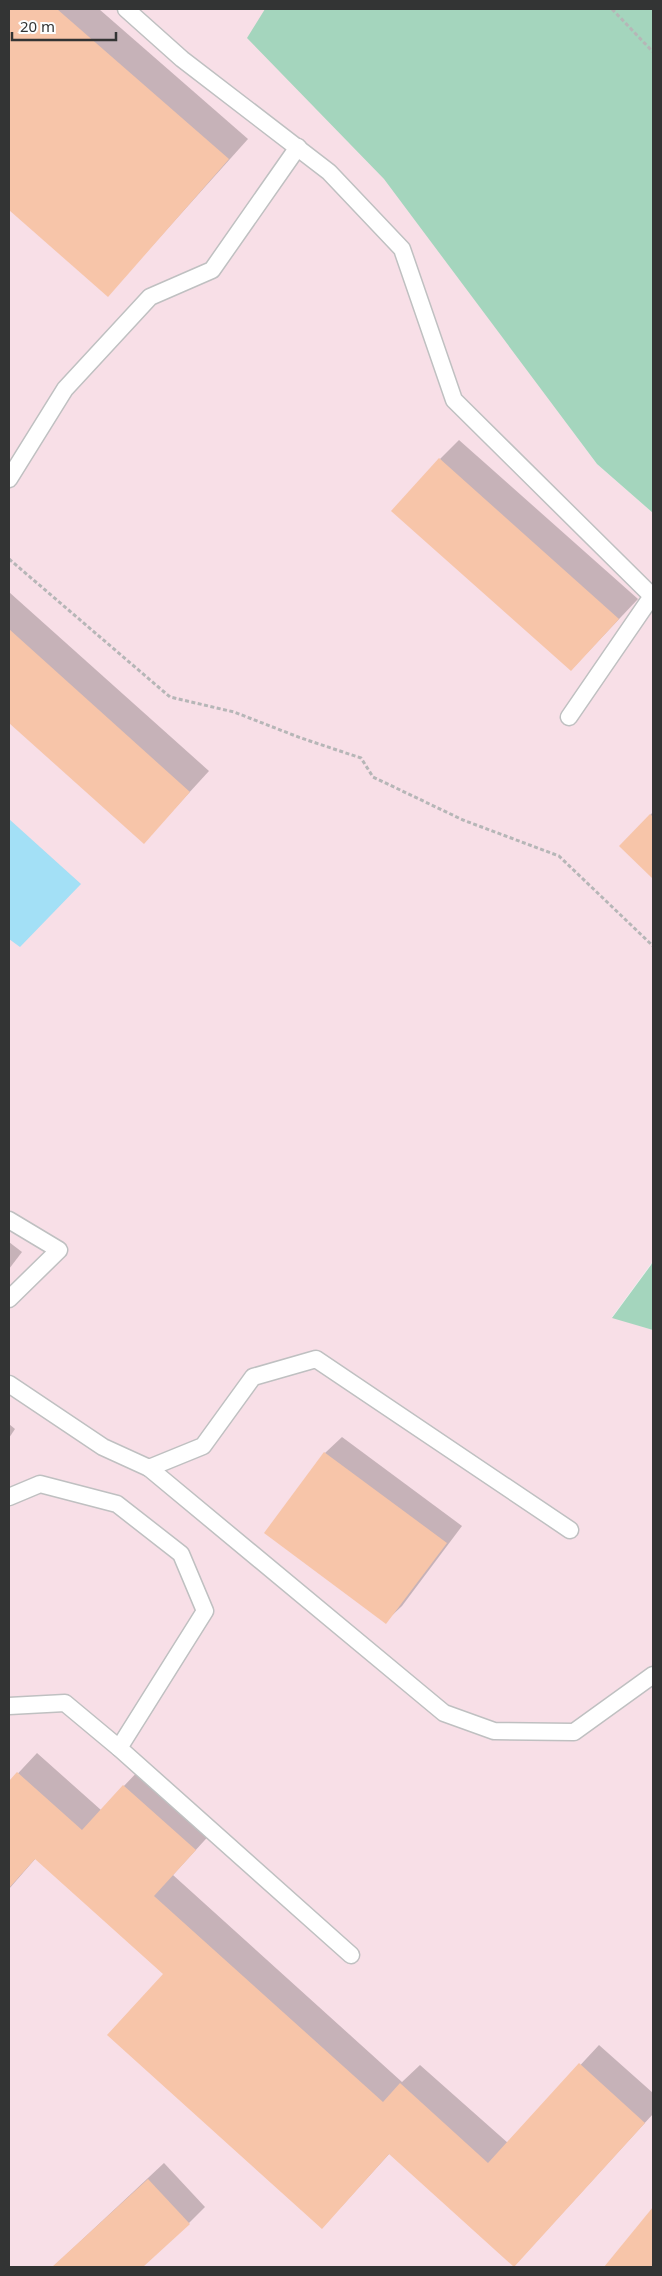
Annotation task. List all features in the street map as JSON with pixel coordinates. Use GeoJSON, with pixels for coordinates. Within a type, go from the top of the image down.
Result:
{"type":"FeatureCollection","features":[{"type":"Feature","properties":{"kind":"lane"},"geometry":{"type":"LineString","coordinates":[[126,9],[182,59],[329,172],[402,249],[454,400],[652,596],[569,717]]}},
{"type":"Feature","properties":{"kind":"lane"},"geometry":{"type":"LineString","coordinates":[[9,479],[65,389],[150,297],[212,270],[298,147]]}},
{"type":"Feature","properties":{"kind":"lane"},"geometry":{"type":"LineString","coordinates":[[9,1220],[59,1250],[9,1299]]}},
{"type":"Feature","properties":{"kind":"lane"},"geometry":{"type":"LineString","coordinates":[[149,1468],[203,1446],[253,1377],[316,1359],[570,1530]]}},
{"type":"Feature","properties":{"kind":"lane"},"geometry":{"type":"LineString","coordinates":[[9,1384],[104,1447],[149,1468],[444,1713],[494,1731],[574,1732],[653,1675]]}},
{"type":"Feature","properties":{"kind":"lane"},"geometry":{"type":"LineString","coordinates":[[9,1497],[40,1484],[117,1504],[181,1554],[205,1611],[119,1748]]}},
{"type":"Feature","properties":{"kind":"lane"},"geometry":{"type":"LineString","coordinates":[[9,1706],[65,1703],[119,1748],[351,1956]]}},
{"type":"Feature","properties":{"kind":"path"},"geometry":{"type":"LineString","coordinates":[[612,9],[653,52]]}},
{"type":"Feature","properties":{"kind":"path"},"geometry":{"type":"LineString","coordinates":[[9,559],[170,697],[234,712],[301,738],[361,758],[373,778],[463,820],[559,856],[653,946]]}},
{"type":"Feature","properties":{"kind":"shaded area"},"geometry":{"type":"Polygon","coordinates":[[[9,9],[279,9],[385,179],[597,464],[653,513],[653,1261],[612,1317],[653,1330],[653,2267],[9,2267],[9,9]]]}},
{"type":"Feature","properties":{"kind":"green space"},"geometry":{"type":"Polygon","coordinates":[[[265,9],[653,9],[653,513],[597,464],[384,179],[247,38],[265,9]]]}},
{"type":"Feature","properties":{"kind":"green space"},"geometry":{"type":"Polygon","coordinates":[[[653,1261],[653,1330],[612,1318],[651,1265],[653,1261]]]}},
{"type":"Feature","properties":{"kind":"water"},"geometry":{"type":"Polygon","coordinates":[[[9,819],[81,884],[20,947],[9,939],[9,819]]]}},
{"type":"Feature","properties":{"kind":"building"},"geometry":{"type":"Polygon","coordinates":[[[9,9],[57,9],[229,159],[108,297],[9,210],[9,9]]]}},
{"type":"Feature","properties":{"kind":"building"},"geometry":{"type":"Polygon","coordinates":[[[439,458],[619,619],[571,671],[391,511],[439,458]]]}},
{"type":"Feature","properties":{"kind":"building"},"geometry":{"type":"Polygon","coordinates":[[[9,629],[190,792],[144,844],[9,723],[9,629]]]}},
{"type":"Feature","properties":{"kind":"building"},"geometry":{"type":"Polygon","coordinates":[[[650,814],[653,817],[653,879],[619,846],[650,814]]]}},
{"type":"Feature","properties":{"kind":"building"},"geometry":{"type":"Polygon","coordinates":[[[324,1452],[447,1543],[386,1624],[264,1533],[324,1452]]]}},
{"type":"Feature","properties":{"kind":"building"},"geometry":{"type":"Polygon","coordinates":[[[17,1772],[82,1830],[123,1785],[196,1850],[154,1896],[383,2102],[400,2083],[488,2163],[579,2063],[645,2123],[514,2267],[389,2154],[322,2229],[107,2035],[163,1974],[35,1859],[9,1888],[9,1781],[17,1772]]]}},
{"type":"Feature","properties":{"kind":"building"},"geometry":{"type":"Polygon","coordinates":[[[148,2179],[190,2224],[143,2267],[52,2267],[148,2179]]]}},
{"type":"Feature","properties":{"kind":"building"},"geometry":{"type":"Polygon","coordinates":[[[653,2207],[653,2267],[604,2267],[653,2207]]]}}]}
